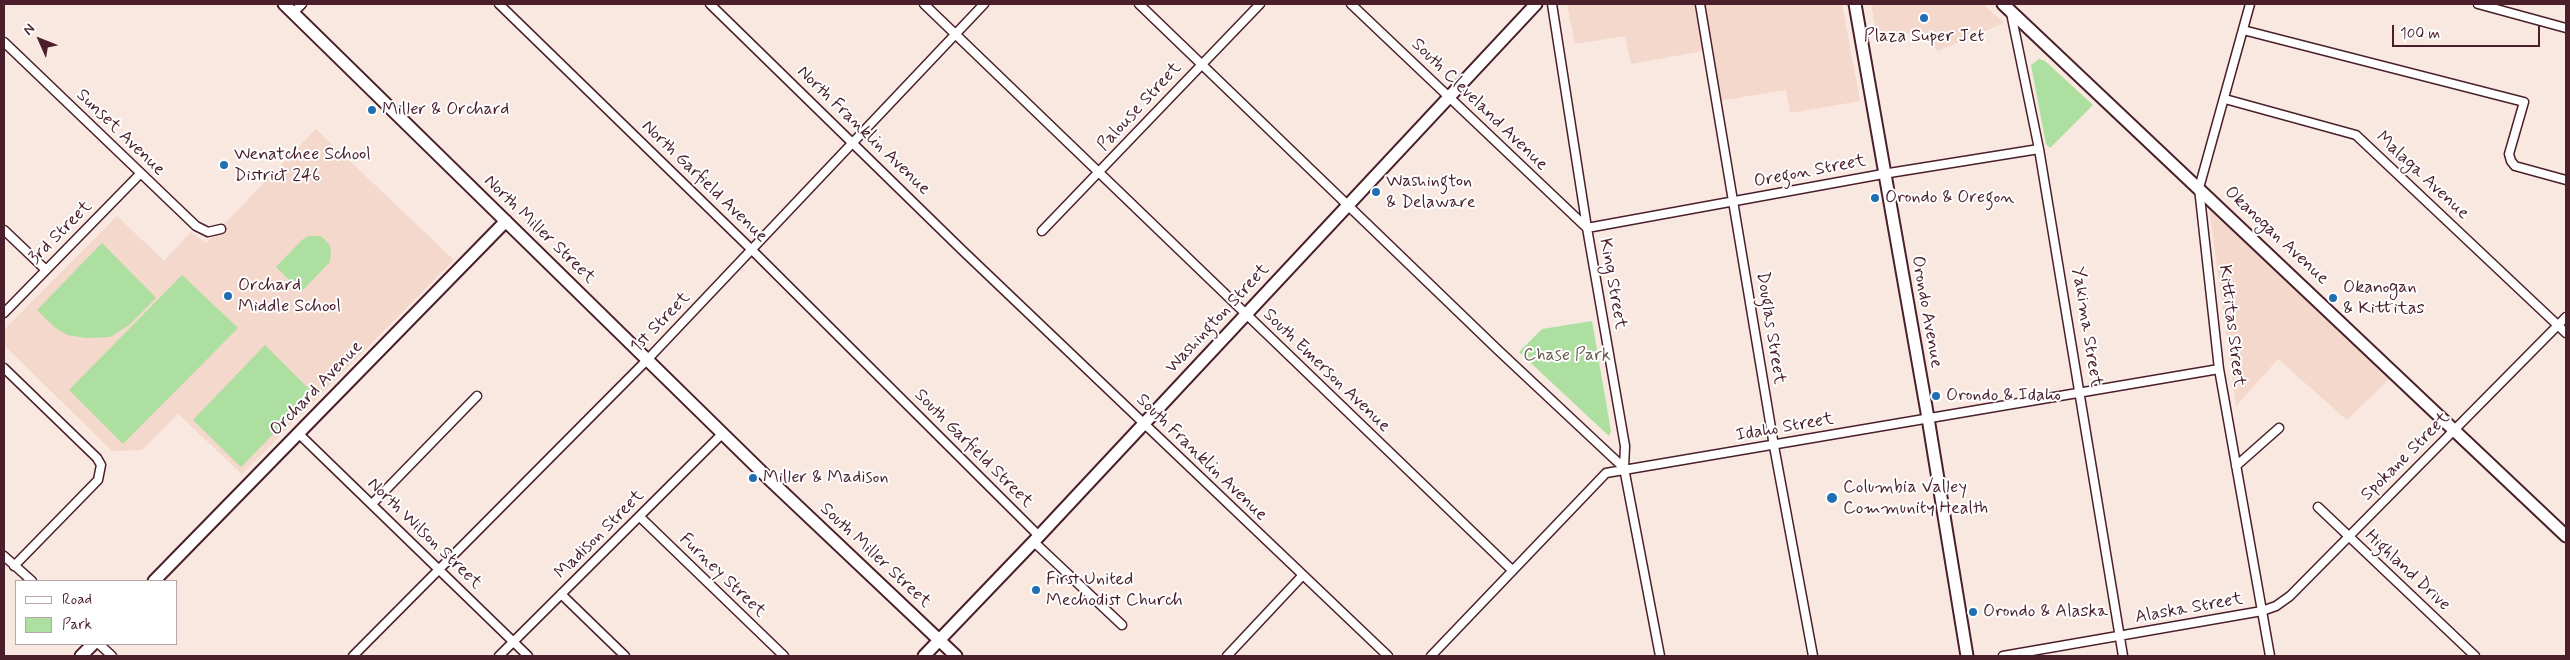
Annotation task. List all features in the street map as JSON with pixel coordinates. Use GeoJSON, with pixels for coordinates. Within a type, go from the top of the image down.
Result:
{"type":"FeatureCollection","features":[{"type":"Feature","properties":{"kind":"street","name":"North Miller Street"},"geometry":{"type":"LineString","coordinates":[[284,4],[770,480]]}},
{"type":"Feature","properties":{"kind":"street"},"geometry":{"type":"LineString","coordinates":[[293,13],[302,4]]}},
{"type":"Feature","properties":{"kind":"street","name":"North Garfield Avenue"},"geometry":{"type":"LineString","coordinates":[[499,4],[752,250],[886,384]]}},
{"type":"Feature","properties":{"kind":"street","name":"North Franklin Avenue"},"geometry":{"type":"LineString","coordinates":[[710,4],[994,280]]}},
{"type":"Feature","properties":{"kind":"street","name":"South Emerson Avenue"},"geometry":{"type":"LineString","coordinates":[[924,4],[1512,570]]}},
{"type":"Feature","properties":{"kind":"street","name":"1st Street"},"geometry":{"type":"LineString","coordinates":[[354,656],[647,360],[984,4]]}},
{"type":"Feature","properties":{"kind":"street"},"geometry":{"type":"LineString","coordinates":[[1139,4],[1498,350],[1624,468]]}},
{"type":"Feature","properties":{"kind":"street","name":"Palouse Street"},"geometry":{"type":"LineString","coordinates":[[1042,231],[1260,4]]}},
{"type":"Feature","properties":{"kind":"street","name":"South Cleveland Avenue"},"geometry":{"type":"LineString","coordinates":[[1351,4],[1587,228]]}},
{"type":"Feature","properties":{"kind":"street","name":"Washington Street"},"geometry":{"type":"LineString","coordinates":[[924,656],[1246,315],[1447,96],[1536,4]]}},
{"type":"Feature","properties":{"kind":"street","name":"King Street"},"geometry":{"type":"LineString","coordinates":[[1552,4],[1587,228],[1625,446],[1624,468],[1660,656]]}},
{"type":"Feature","properties":{"kind":"street","name":"Douglas Street"},"geometry":{"type":"LineString","coordinates":[[1700,4],[1774,446],[1813,656]]}},
{"type":"Feature","properties":{"kind":"street","name":"Orondo Avenue"},"geometry":{"type":"LineString","coordinates":[[1854,4],[1928,418],[1967,656]]}},
{"type":"Feature","properties":{"kind":"street","name":"Kittitas Street"},"geometry":{"type":"LineString","coordinates":[[2250,4],[2225,100],[2199,188],[2219,369],[2270,656]]}},
{"type":"Feature","properties":{"kind":"street"},"geometry":{"type":"LineString","coordinates":[[2478,4],[2566,28]]}},
{"type":"Feature","properties":{"kind":"street","name":"Yakima Street"},"geometry":{"type":"LineString","coordinates":[[2009,6],[2039,149],[2123,656]]}},
{"type":"Feature","properties":{"kind":"street","name":"Okanogan Avenue"},"geometry":{"type":"LineString","coordinates":[[2009,6],[2566,536]]}},
{"type":"Feature","properties":{"kind":"street"},"geometry":{"type":"LineString","coordinates":[[2243,30],[2524,102],[2509,154],[2511,161],[2515,166],[2566,180]]}},
{"type":"Feature","properties":{"kind":"street","name":"Sunset Avenue"},"geometry":{"type":"LineString","coordinates":[[4,42],[196,226],[208,232],[221,229]]}},
{"type":"Feature","properties":{"kind":"street","name":"Malaga Avenue"},"geometry":{"type":"LineString","coordinates":[[2225,100],[2356,135],[2566,332]]}},
{"type":"Feature","properties":{"kind":"street","name":"Oregon Street"},"geometry":{"type":"LineString","coordinates":[[1587,228],[1883,174],[2039,149]]}},
{"type":"Feature","properties":{"kind":"street","name":"3rd Street"},"geometry":{"type":"LineString","coordinates":[[4,313],[140,174]]}},
{"type":"Feature","properties":{"kind":"street","name":"Orchard Avenue"},"geometry":{"type":"LineString","coordinates":[[155,580],[506,221]]}},
{"type":"Feature","properties":{"kind":"street"},"geometry":{"type":"LineString","coordinates":[[4,230],[46,270]]}},
{"type":"Feature","properties":{"kind":"street","name":"South Franklin Avenue"},"geometry":{"type":"LineString","coordinates":[[994,280],[1388,656]]}},
{"type":"Feature","properties":{"kind":"street","name":"Spokane Street"},"geometry":{"type":"LineString","coordinates":[[2262,611],[2276,606],[2290,596],[2566,317]]}},
{"type":"Feature","properties":{"kind":"street"},"geometry":{"type":"LineString","coordinates":[[4,368],[97,458],[101,470],[98,480],[14,566]]}},
{"type":"Feature","properties":{"kind":"street","name":"Idaho Street"},"geometry":{"type":"LineString","coordinates":[[1431,656],[1606,473],[1624,468],[1637,468],[1774,446],[2219,369]]}},
{"type":"Feature","properties":{"kind":"street","name":"South Garfield Street"},"geometry":{"type":"LineString","coordinates":[[886,384],[1122,625]]}},
{"type":"Feature","properties":{"kind":"street"},"geometry":{"type":"LineString","coordinates":[[372,504],[477,396]]}},
{"type":"Feature","properties":{"kind":"street"},"geometry":{"type":"LineString","coordinates":[[2236,466],[2279,428]]}},
{"type":"Feature","properties":{"kind":"street","name":"North Wilson Street"},"geometry":{"type":"LineString","coordinates":[[298,433],[528,656]]}},
{"type":"Feature","properties":{"kind":"street","name":"Madison Street"},"geometry":{"type":"LineString","coordinates":[[499,656],[722,434]]}},
{"type":"Feature","properties":{"kind":"street","name":"South Miller Street"},"geometry":{"type":"LineString","coordinates":[[770,480],[956,656]]}},
{"type":"Feature","properties":{"kind":"street","name":"Highland Drive"},"geometry":{"type":"LineString","coordinates":[[2318,507],[2475,656]]}},
{"type":"Feature","properties":{"kind":"street","name":"Furney Street"},"geometry":{"type":"LineString","coordinates":[[640,517],[784,656]]}},
{"type":"Feature","properties":{"kind":"street"},"geometry":{"type":"LineString","coordinates":[[4,556],[31,580]]}},
{"type":"Feature","properties":{"kind":"street"},"geometry":{"type":"LineString","coordinates":[[1226,656],[1302,576]]}},
{"type":"Feature","properties":{"kind":"street"},"geometry":{"type":"LineString","coordinates":[[561,594],[625,656]]}},
{"type":"Feature","properties":{"kind":"street","name":"Alaska Street"},"geometry":{"type":"LineString","coordinates":[[2004,656],[2262,611]]}},
{"type":"Feature","properties":{"kind":"street"},"geometry":{"type":"LineString","coordinates":[[81,656],[92,645]]}},
{"type":"Feature","properties":{"kind":"street"},"geometry":{"type":"LineString","coordinates":[[100,645],[112,656]]}},
{"type":"Feature","properties":{"kind":"shaded area"},"geometry":{"type":"Polygon","coordinates":[[[1567,4],[1842,4],[1860,101],[1790,113],[1786,90],[1712,102],[1703,51],[1631,64],[1625,36],[1575,44],[1567,4]]]}},
{"type":"Feature","properties":{"kind":"shaded area"},"geometry":{"type":"Polygon","coordinates":[[[1871,4],[1983,4],[2004,23],[1938,51],[1914,32],[1878,40],[1871,4]]]}},
{"type":"Feature","properties":{"kind":"shaded area","name":"Orchard Middle School"},"geometry":{"type":"Polygon","coordinates":[[[316,129],[454,260],[242,474],[178,414],[142,450],[112,451],[4,345],[4,330],[117,216],[164,261],[191,232],[206,243],[316,129]]]}},
{"type":"Feature","properties":{"kind":"shaded area"},"geometry":{"type":"Polygon","coordinates":[[[2209,206],[2389,379],[2347,420],[2278,359],[2236,406],[2209,206]]]}},
{"type":"Feature","properties":{"kind":"green space"},"geometry":{"type":"Polygon","coordinates":[[[2039,59],[2045,61],[2093,105],[2050,148],[2046,144],[2031,65],[2039,59]]]}},
{"type":"Feature","properties":{"kind":"green space"},"geometry":{"type":"Polygon","coordinates":[[[309,236],[321,236],[330,245],[331,256],[329,263],[301,292],[276,267],[302,240],[309,236]]]}},
{"type":"Feature","properties":{"kind":"green space"},"geometry":{"type":"Polygon","coordinates":[[[102,243],[156,298],[129,325],[110,337],[86,338],[67,335],[53,326],[37,310],[102,243]]]}},
{"type":"Feature","properties":{"kind":"green space"},"geometry":{"type":"Polygon","coordinates":[[[182,275],[238,328],[123,444],[69,390],[182,275]]]}},
{"type":"Feature","properties":{"kind":"green space","name":"Chase Park"},"geometry":{"type":"Polygon","coordinates":[[[1592,321],[1611,431],[1609,436],[1519,352],[1542,329],[1592,321]]]}},
{"type":"Feature","properties":{"kind":"green space"},"geometry":{"type":"Polygon","coordinates":[[[265,345],[313,393],[241,467],[193,420],[265,345]]]}},
{"type":"Feature","properties":{"kind":"place","name":"Plaza Super Jet"},"geometry":{"type":"Point","coordinates":[1924,18]}},
{"type":"Feature","properties":{"kind":"place","name":"Miller & Orchard"},"geometry":{"type":"Point","coordinates":[372,110]}},
{"type":"Feature","properties":{"kind":"place","name":"Wenatchee School District 246"},"geometry":{"type":"Point","coordinates":[224,165]}},
{"type":"Feature","properties":{"kind":"place","name":"Washington & Delaware"},"geometry":{"type":"Point","coordinates":[1376,192]}},
{"type":"Feature","properties":{"kind":"place","name":"Orondo & Oregon"},"geometry":{"type":"Point","coordinates":[1875,198]}},
{"type":"Feature","properties":{"kind":"place","name":"Orchard Middle School"},"geometry":{"type":"Point","coordinates":[228,296]}},
{"type":"Feature","properties":{"kind":"place","name":"Okanogan & Kittitas"},"geometry":{"type":"Point","coordinates":[2333,298]}},
{"type":"Feature","properties":{"kind":"place","name":"Orondo & Idaho"},"geometry":{"type":"Point","coordinates":[1936,396]}},
{"type":"Feature","properties":{"kind":"place","name":"Miller & Madison"},"geometry":{"type":"Point","coordinates":[753,478]}},
{"type":"Feature","properties":{"kind":"place","name":"Columbia Valley Community Health"},"geometry":{"type":"Point","coordinates":[1832,498]}},
{"type":"Feature","properties":{"kind":"place","name":"First United Mechodist Church"},"geometry":{"type":"Point","coordinates":[1036,590]}},
{"type":"Feature","properties":{"kind":"place","name":"Orondo & Alaska"},"geometry":{"type":"Point","coordinates":[1973,612]}}]}
